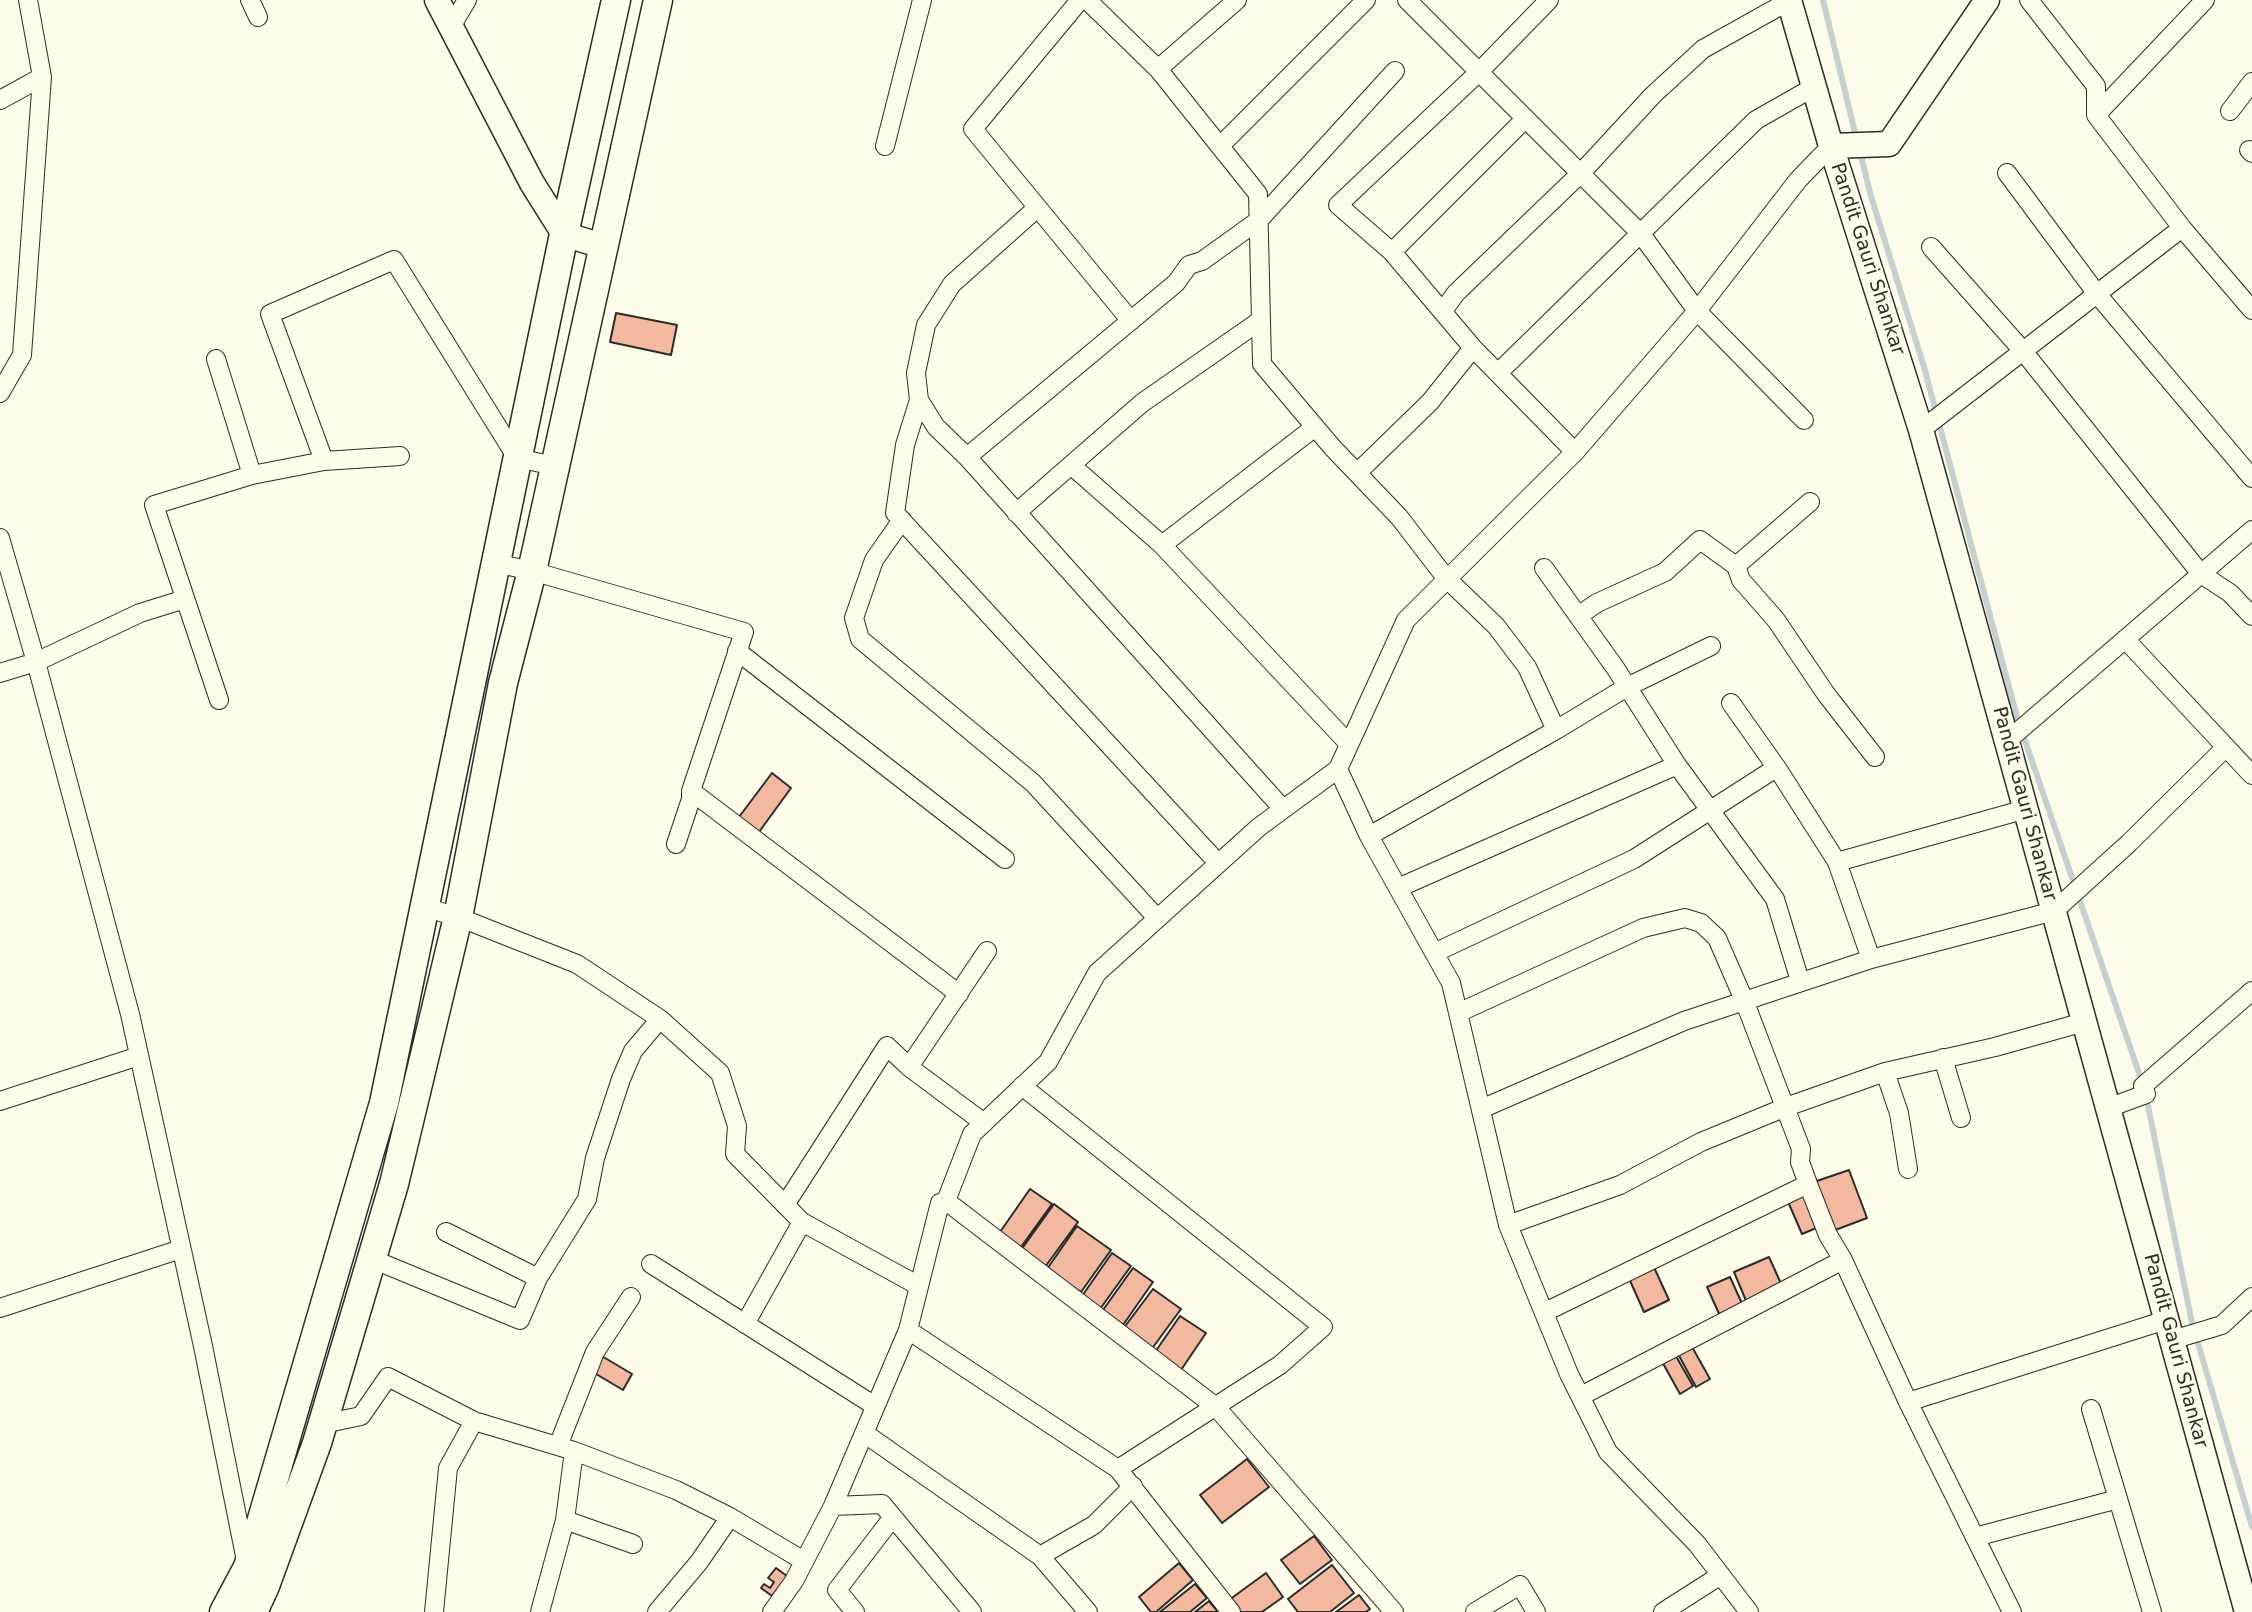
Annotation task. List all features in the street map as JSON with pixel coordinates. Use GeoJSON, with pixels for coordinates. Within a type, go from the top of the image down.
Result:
{"type":"FeatureCollection","features":[{"type":"Feature","properties":{"kind":"main road"},"geometry":{"type":"LineString","coordinates":[[253,1612],[256,1576],[334,1273],[384,1103],[564,234],[616,0]]}},
{"type":"Feature","properties":{"kind":"main road"},"geometry":{"type":"LineString","coordinates":[[224,1612],[256,1576],[323,1424],[394,1184],[458,917],[503,683],[532,570],[658,0]]}},
{"type":"Feature","properties":{"kind":"main road"},"geometry":{"type":"LineString","coordinates":[[334,1273],[368,1271]]}},
{"type":"Feature","properties":{"kind":"street"},"geometry":{"type":"LineString","coordinates":[[0,393],[22,355],[43,77],[28,0]]}},
{"type":"Feature","properties":{"kind":"street"},"geometry":{"type":"LineString","coordinates":[[250,0],[258,17]]}},
{"type":"Feature","properties":{"kind":"street"},"geometry":{"type":"LineString","coordinates":[[437,0],[532,183],[564,234],[605,247]]}},
{"type":"Feature","properties":{"kind":"street"},"geometry":{"type":"LineString","coordinates":[[451,27],[467,0]]}},
{"type":"Feature","properties":{"kind":"street"},"geometry":{"type":"LineString","coordinates":[[885,146],[922,0]]}},
{"type":"Feature","properties":{"kind":"street"},"geometry":{"type":"LineString","coordinates":[[1080,0],[973,129],[1131,321]]}},
{"type":"Feature","properties":{"kind":"street"},"geometry":{"type":"LineString","coordinates":[[1087,0],[1158,69],[1258,194],[1262,364],[1315,427],[1399,517],[1447,578],[1496,626],[1527,667],[1556,730]]}},
{"type":"Feature","properties":{"kind":"street"},"geometry":{"type":"LineString","coordinates":[[1158,69],[1237,0]]}},
{"type":"Feature","properties":{"kind":"street"},"geometry":{"type":"LineString","coordinates":[[1220,146],[1366,0]]}},
{"type":"Feature","properties":{"kind":"street"},"geometry":{"type":"LineString","coordinates":[[1407,0],[1641,234],[1697,311],[1804,420]]}},
{"type":"Feature","properties":{"kind":"street"},"geometry":{"type":"LineString","coordinates":[[1549,0],[1479,72],[1338,205],[1392,253],[1473,348],[1574,452]]}},
{"type":"Feature","properties":{"kind":"street"},"geometry":{"type":"LineString","coordinates":[[1443,312],[1456,293],[1581,173],[1653,94],[1703,49],[1789,0]]}},
{"type":"Feature","properties":{"kind":"street","name":"Pandit Gauri Shankar"},"geometry":{"type":"LineString","coordinates":[[1789,0],[1831,146],[1922,430],[2084,1022],[2173,1332],[2246,1612]]}},
{"type":"Feature","properties":{"kind":"street"},"geometry":{"type":"LineString","coordinates":[[946,1201],[972,1134],[1048,1062],[1097,973],[1259,827],[1338,769],[1406,620],[1574,452],[1697,311],[1798,180],[1831,146],[1889,144],[1987,0]]}},
{"type":"Feature","properties":{"kind":"street"},"geometry":{"type":"LineString","coordinates":[[2029,0],[2096,86],[2096,115],[2182,228],[2252,310]]}},
{"type":"Feature","properties":{"kind":"street"},"geometry":{"type":"LineString","coordinates":[[2096,115],[2205,0]]}},
{"type":"Feature","properties":{"kind":"street"},"geometry":{"type":"LineString","coordinates":[[967,457],[1176,283],[1189,265],[1202,261],[1259,220],[1395,71]]}},
{"type":"Feature","properties":{"kind":"street"},"geometry":{"type":"LineString","coordinates":[[0,100],[43,77]]}},
{"type":"Feature","properties":{"kind":"street"},"geometry":{"type":"LineString","coordinates":[[2230,111],[2252,82]]}},
{"type":"Feature","properties":{"kind":"street"},"geometry":{"type":"LineString","coordinates":[[1499,373],[1756,120],[1814,87]]}},
{"type":"Feature","properties":{"kind":"street"},"geometry":{"type":"LineString","coordinates":[[1392,253],[1525,119]]}},
{"type":"Feature","properties":{"kind":"street"},"geometry":{"type":"LineString","coordinates":[[2007,173],[2097,294],[2252,478]]}},
{"type":"Feature","properties":{"kind":"street"},"geometry":{"type":"LineString","coordinates":[[1037,208],[952,284],[926,325],[916,373],[919,400],[905,445],[895,513],[1218,863]]}},
{"type":"Feature","properties":{"kind":"street"},"geometry":{"type":"LineString","coordinates":[[1922,430],[2182,228]]}},
{"type":"Feature","properties":{"kind":"street"},"geometry":{"type":"LineString","coordinates":[[1931,247],[2023,352],[2201,574],[2230,593],[2252,616]]}},
{"type":"Feature","properties":{"kind":"street"},"geometry":{"type":"LineString","coordinates":[[324,461],[270,314],[394,260],[517,458],[555,466]]}},
{"type":"Feature","properties":{"kind":"street"},"geometry":{"type":"LineString","coordinates":[[1016,513],[1142,403],[1261,320]]}},
{"type":"Feature","properties":{"kind":"street"},"geometry":{"type":"LineString","coordinates":[[1357,473],[1430,402],[1473,348]]}},
{"type":"Feature","properties":{"kind":"street"},"geometry":{"type":"LineString","coordinates":[[216,359],[252,475]]}},
{"type":"Feature","properties":{"kind":"street"},"geometry":{"type":"LineString","coordinates":[[919,400],[936,427],[967,457],[1283,809]]}},
{"type":"Feature","properties":{"kind":"street"},"geometry":{"type":"LineString","coordinates":[[1162,545],[1315,427]]}},
{"type":"Feature","properties":{"kind":"street"},"geometry":{"type":"LineString","coordinates":[[219,701],[154,505],[252,475],[324,461],[400,456]]}},
{"type":"Feature","properties":{"kind":"street"},"geometry":{"type":"LineString","coordinates":[[1071,465],[1162,545],[1349,744]]}},
{"type":"Feature","properties":{"kind":"street"},"geometry":{"type":"LineString","coordinates":[[1736,566],[1811,502]]}},
{"type":"Feature","properties":{"kind":"street"},"geometry":{"type":"LineString","coordinates":[[902,520],[874,560],[855,618],[860,639],[1033,783],[1157,918]]}},
{"type":"Feature","properties":{"kind":"street"},"geometry":{"type":"LineString","coordinates":[[2007,741],[2252,530]]}},
{"type":"Feature","properties":{"kind":"street"},"geometry":{"type":"LineString","coordinates":[[0,538],[123,988],[256,1576]]}},
{"type":"Feature","properties":{"kind":"street"},"geometry":{"type":"LineString","coordinates":[[1578,616],[1597,603],[1665,572],[1700,540],[1736,566],[1741,580],[1776,620],[1826,694],[1875,757]]}},
{"type":"Feature","properties":{"kind":"street"},"geometry":{"type":"LineString","coordinates":[[495,563],[532,570],[744,632],[676,844]]}},
{"type":"Feature","properties":{"kind":"street"},"geometry":{"type":"LineString","coordinates":[[1544,568],[1627,687],[1677,765],[1775,899],[1800,981]]}},
{"type":"Feature","properties":{"kind":"street"},"geometry":{"type":"LineString","coordinates":[[0,673],[36,662],[140,613],[185,599]]}},
{"type":"Feature","properties":{"kind":"street"},"geometry":{"type":"LineString","coordinates":[[2125,639],[2252,775]]}},
{"type":"Feature","properties":{"kind":"street"},"geometry":{"type":"LineString","coordinates":[[1369,836],[1627,687],[1712,646]]}},
{"type":"Feature","properties":{"kind":"street"},"geometry":{"type":"LineString","coordinates":[[737,651],[1005,859]]}},
{"type":"Feature","properties":{"kind":"street"},"geometry":{"type":"LineString","coordinates":[[1731,703],[1837,862],[1871,959]]}},
{"type":"Feature","properties":{"kind":"street"},"geometry":{"type":"LineString","coordinates":[[1481,1109],[1684,1021],[1744,1000],[1871,959],[2054,911],[2129,843],[2225,748]]}},
{"type":"Feature","properties":{"kind":"street"},"geometry":{"type":"LineString","coordinates":[[1398,888],[1677,765]]}},
{"type":"Feature","properties":{"kind":"street"},"geometry":{"type":"LineString","coordinates":[[1434,953],[1634,859],[1776,768]]}},
{"type":"Feature","properties":{"kind":"street"},"geometry":{"type":"LineString","coordinates":[[1338,769],[1369,836],[1451,983],[1508,1225],[1569,1374],[1608,1452],[1697,1544],[1749,1612]]}},
{"type":"Feature","properties":{"kind":"street"},"geometry":{"type":"LineString","coordinates":[[691,791],[959,994]]}},
{"type":"Feature","properties":{"kind":"street"},"geometry":{"type":"LineString","coordinates":[[1837,862],[2026,809]]}},
{"type":"Feature","properties":{"kind":"street"},"geometry":{"type":"LineString","coordinates":[[425,907],[458,917],[577,964],[660,1019],[720,1073],[737,1126],[735,1154],[802,1222],[919,1286]]}},
{"type":"Feature","properties":{"kind":"street"},"geometry":{"type":"LineString","coordinates":[[1458,1013],[1643,928],[1685,918],[1701,923],[1717,938],[1786,1107],[1801,1149],[1800,1162],[1828,1235],[1843,1260],[2012,1612]]}},
{"type":"Feature","properties":{"kind":"street"},"geometry":{"type":"LineString","coordinates":[[909,1067],[988,951]]}},
{"type":"Feature","properties":{"kind":"street"},"geometry":{"type":"LineString","coordinates":[[2108,1108],[2146,1094],[2143,1086],[2252,991]]}},
{"type":"Feature","properties":{"kind":"street"},"geometry":{"type":"LineString","coordinates":[[368,1271],[520,1320],[538,1278],[587,1199],[595,1158],[633,1051],[660,1019]]}},
{"type":"Feature","properties":{"kind":"street"},"geometry":{"type":"LineString","coordinates":[[1508,1225],[1620,1185],[1701,1142],[1786,1107],[1885,1072],[1995,1047],[2084,1022]]}},
{"type":"Feature","properties":{"kind":"street"},"geometry":{"type":"LineString","coordinates":[[785,1205],[887,1046],[909,1067],[984,1123]]}},
{"type":"Feature","properties":{"kind":"street"},"geometry":{"type":"LineString","coordinates":[[0,1101],[139,1056]]}},
{"type":"Feature","properties":{"kind":"street"},"geometry":{"type":"LineString","coordinates":[[1943,1058],[1961,1118]]}},
{"type":"Feature","properties":{"kind":"street"},"geometry":{"type":"LineString","coordinates":[[1885,1072],[1899,1113],[1908,1169]]}},
{"type":"Feature","properties":{"kind":"street"},"geometry":{"type":"LineString","coordinates":[[1022,1086],[1323,1327],[1280,1365],[1118,1469]]}},
{"type":"Feature","properties":{"kind":"street"},"geometry":{"type":"LineString","coordinates":[[1545,1312],[1808,1184]]}},
{"type":"Feature","properties":{"kind":"street"},"geometry":{"type":"LineString","coordinates":[[946,1201],[1216,1406],[1394,1612]]}},
{"type":"Feature","properties":{"kind":"street"},"geometry":{"type":"LineString","coordinates":[[772,1612],[794,1581],[832,1506],[908,1330],[940,1203],[946,1201]]}},
{"type":"Feature","properties":{"kind":"street"},"geometry":{"type":"LineString","coordinates":[[746,1324],[802,1222]]}},
{"type":"Feature","properties":{"kind":"street"},"geometry":{"type":"LineString","coordinates":[[446,1231],[538,1278]]}},
{"type":"Feature","properties":{"kind":"street"},"geometry":{"type":"LineString","coordinates":[[0,1308],[181,1249]]}},
{"type":"Feature","properties":{"kind":"street"},"geometry":{"type":"LineString","coordinates":[[1581,1396],[1843,1260]]}},
{"type":"Feature","properties":{"kind":"street"},"geometry":{"type":"LineString","coordinates":[[651,1264],[875,1406]]}},
{"type":"Feature","properties":{"kind":"street"},"geometry":{"type":"LineString","coordinates":[[540,1612],[565,1520],[566,1449],[595,1352],[631,1297]]}},
{"type":"Feature","properties":{"kind":"street"},"geometry":{"type":"LineString","coordinates":[[1909,1402],[2173,1332],[2222,1325],[2252,1297]]}},
{"type":"Feature","properties":{"kind":"street"},"geometry":{"type":"LineString","coordinates":[[908,1330],[1118,1469],[1231,1612]]}},
{"type":"Feature","properties":{"kind":"street"},"geometry":{"type":"LineString","coordinates":[[323,1424],[360,1416],[388,1377],[474,1421],[566,1449],[676,1490],[730,1517],[804,1561]]}},
{"type":"Feature","properties":{"kind":"street"},"geometry":{"type":"LineString","coordinates":[[2091,1409],[2152,1612]]}},
{"type":"Feature","properties":{"kind":"street"},"geometry":{"type":"LineString","coordinates":[[434,1612],[448,1468],[474,1421]]}},
{"type":"Feature","properties":{"kind":"street"},"geometry":{"type":"LineString","coordinates":[[864,1433],[1040,1556],[1088,1612]]}},
{"type":"Feature","properties":{"kind":"street"},"geometry":{"type":"LineString","coordinates":[[1040,1556],[1094,1525],[1133,1486]]}},
{"type":"Feature","properties":{"kind":"street"},"geometry":{"type":"LineString","coordinates":[[1975,1537],[2118,1499]]}},
{"type":"Feature","properties":{"kind":"street"},"geometry":{"type":"LineString","coordinates":[[832,1506],[882,1504],[972,1612]]}},
{"type":"Feature","properties":{"kind":"street"},"geometry":{"type":"LineString","coordinates":[[657,1612],[699,1562],[730,1517]]}},
{"type":"Feature","properties":{"kind":"street"},"geometry":{"type":"LineString","coordinates":[[855,1612],[837,1590],[893,1517]]}},
{"type":"Feature","properties":{"kind":"street"},"geometry":{"type":"LineString","coordinates":[[565,1520],[633,1544]]}},
{"type":"Feature","properties":{"kind":"street"},"geometry":{"type":"LineString","coordinates":[[1663,1612],[1721,1575]]}},
{"type":"Feature","properties":{"kind":"street"},"geometry":{"type":"LineString","coordinates":[[1475,1612],[1520,1585],[1536,1612]]}},
{"type":"Feature","properties":{"kind":"building"},"geometry":{"type":"Polygon","coordinates":[[[616,313],[677,325],[671,355],[610,342],[616,313]]]}},
{"type":"Feature","properties":{"kind":"building"},"geometry":{"type":"Polygon","coordinates":[[[772,773],[791,788],[759,832],[739,817],[772,773]]]}},
{"type":"Feature","properties":{"kind":"building"},"geometry":{"type":"Polygon","coordinates":[[[1849,1170],[1867,1218],[1830,1232],[1811,1183],[1849,1170]]]}},
{"type":"Feature","properties":{"kind":"building"},"geometry":{"type":"Polygon","coordinates":[[[1805,1188],[1821,1226],[1802,1234],[1786,1197],[1805,1188]]]}},
{"type":"Feature","properties":{"kind":"building"},"geometry":{"type":"Polygon","coordinates":[[[1030,1189],[1052,1204],[1021,1247],[1000,1232],[1030,1189]]]}},
{"type":"Feature","properties":{"kind":"building"},"geometry":{"type":"Polygon","coordinates":[[[1054,1204],[1078,1222],[1045,1267],[1021,1250],[1054,1204]]]}},
{"type":"Feature","properties":{"kind":"building"},"geometry":{"type":"Polygon","coordinates":[[[1077,1226],[1111,1250],[1081,1292],[1047,1269],[1077,1226]]]}},
{"type":"Feature","properties":{"kind":"building"},"geometry":{"type":"Polygon","coordinates":[[[1112,1253],[1131,1266],[1100,1309],[1082,1296],[1112,1253]]]}},
{"type":"Feature","properties":{"kind":"building"},"geometry":{"type":"Polygon","coordinates":[[[1769,1257],[1783,1288],[1747,1303],[1734,1272],[1769,1257]]]}},
{"type":"Feature","properties":{"kind":"building"},"geometry":{"type":"Polygon","coordinates":[[[1652,1263],[1669,1300],[1644,1312],[1627,1274],[1652,1263]]]}},
{"type":"Feature","properties":{"kind":"building"},"geometry":{"type":"Polygon","coordinates":[[[1133,1268],[1153,1282],[1123,1325],[1103,1310],[1133,1268]]]}},
{"type":"Feature","properties":{"kind":"building"},"geometry":{"type":"Polygon","coordinates":[[[1730,1277],[1744,1308],[1721,1318],[1707,1287],[1730,1277]]]}},
{"type":"Feature","properties":{"kind":"building"},"geometry":{"type":"Polygon","coordinates":[[[1153,1289],[1181,1309],[1151,1350],[1123,1329],[1153,1289]]]}},
{"type":"Feature","properties":{"kind":"building"},"geometry":{"type":"Polygon","coordinates":[[[1180,1316],[1206,1333],[1179,1373],[1153,1355],[1180,1316]]]}},
{"type":"Feature","properties":{"kind":"building"},"geometry":{"type":"Polygon","coordinates":[[[1691,1345],[1710,1379],[1696,1387],[1677,1352],[1691,1345]]]}},
{"type":"Feature","properties":{"kind":"building"},"geometry":{"type":"Polygon","coordinates":[[[1673,1351],[1693,1386],[1680,1394],[1660,1358],[1673,1351]]]}},
{"type":"Feature","properties":{"kind":"building"},"geometry":{"type":"Polygon","coordinates":[[[600,1355],[632,1374],[623,1390],[591,1371],[600,1355]]]}},
{"type":"Feature","properties":{"kind":"building"},"geometry":{"type":"Polygon","coordinates":[[[1247,1459],[1269,1487],[1222,1523],[1200,1495],[1247,1459]]]}},
{"type":"Feature","properties":{"kind":"building"},"geometry":{"type":"Polygon","coordinates":[[[1314,1536],[1332,1560],[1300,1584],[1281,1560],[1314,1536]]]}},
{"type":"Feature","properties":{"kind":"building"},"geometry":{"type":"Polygon","coordinates":[[[1179,1563],[1193,1580],[1156,1612],[1151,1612],[1139,1597],[1179,1563]]]}},
{"type":"Feature","properties":{"kind":"building"},"geometry":{"type":"Polygon","coordinates":[[[1332,1565],[1354,1593],[1330,1612],[1298,1612],[1288,1599],[1332,1565]]]}},
{"type":"Feature","properties":{"kind":"building"},"geometry":{"type":"Polygon","coordinates":[[[776,1568],[787,1576],[772,1596],[761,1588],[764,1584],[770,1588],[774,1582],[768,1578],[776,1568]]]}},
{"type":"Feature","properties":{"kind":"building"},"geometry":{"type":"Polygon","coordinates":[[[1266,1573],[1283,1597],[1262,1612],[1237,1612],[1229,1600],[1266,1573]]]}},
{"type":"Feature","properties":{"kind":"building"},"geometry":{"type":"Polygon","coordinates":[[[1195,1584],[1207,1598],[1190,1612],[1160,1612],[1195,1584]]]}},
{"type":"Feature","properties":{"kind":"building"},"geometry":{"type":"Polygon","coordinates":[[[1359,1595],[1370,1609],[1366,1612],[1336,1612],[1359,1595]]]}},
{"type":"Feature","properties":{"kind":"building"},"geometry":{"type":"Polygon","coordinates":[[[1209,1601],[1218,1612],[1195,1612],[1209,1601]]]}},
{"type":"Feature","properties":{"kind":"waterway"},"geometry":{"type":"LineString","coordinates":[[1823,0],[1857,141]]}},
{"type":"Feature","properties":{"kind":"waterway"},"geometry":{"type":"LineString","coordinates":[[1860,151],[1870,193],[1924,367],[2017,717],[2143,1085]]}},
{"type":"Feature","properties":{"kind":"waterway"},"geometry":{"type":"LineString","coordinates":[[2146,1096],[2192,1323],[2252,1527]]}}]}
